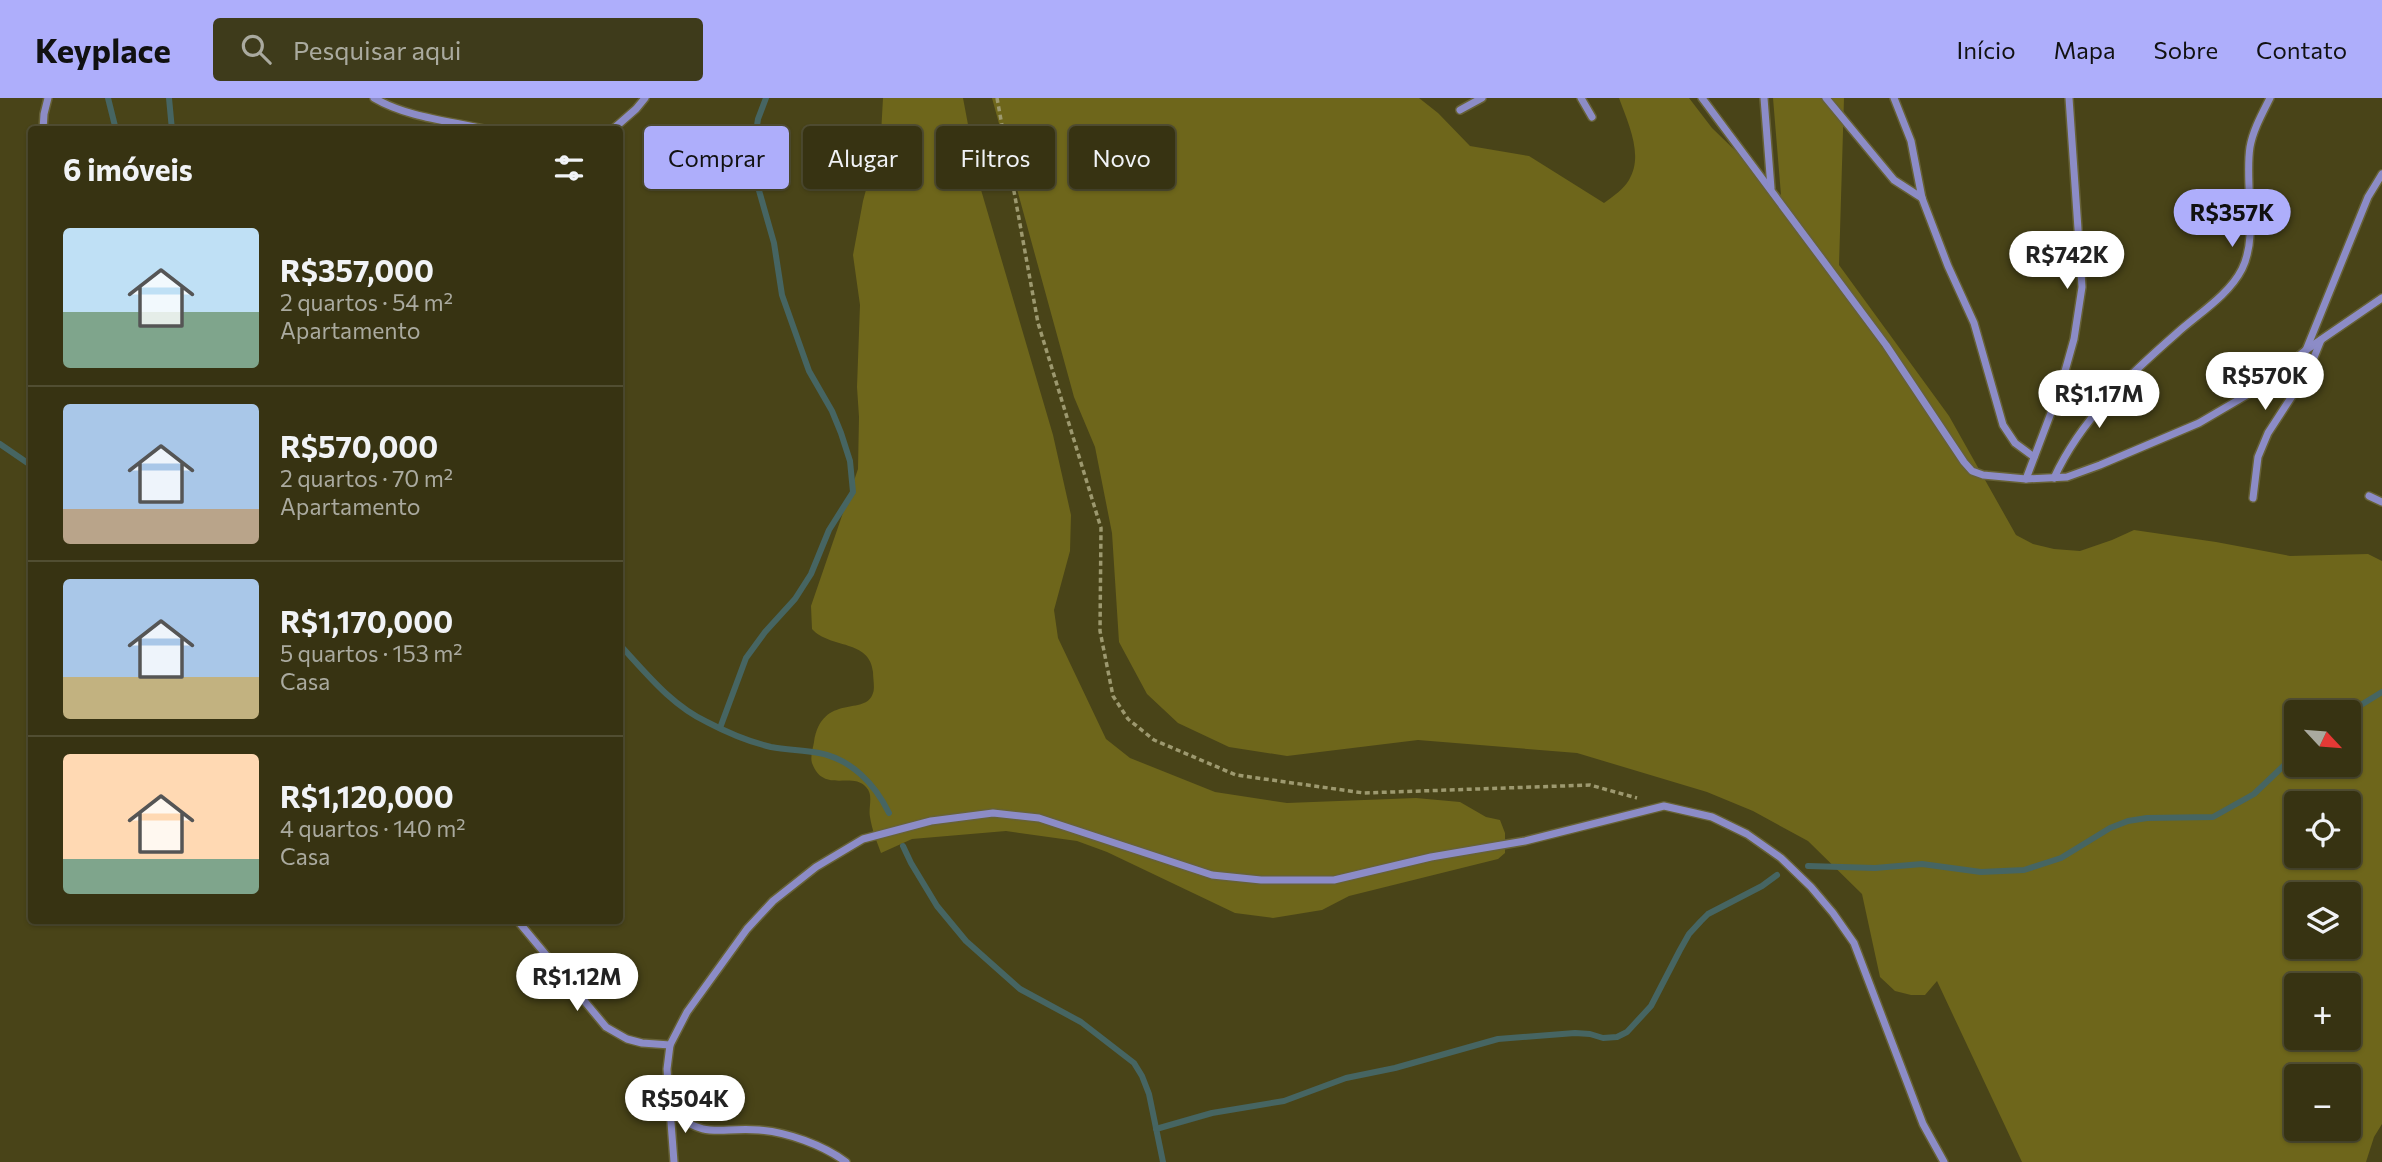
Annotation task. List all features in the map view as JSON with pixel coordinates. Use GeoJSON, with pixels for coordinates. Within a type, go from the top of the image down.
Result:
{"type":"FeatureCollection","features":[{"type":"Feature","properties":{"kind":"street"},"geometry":{"type":"LineString","coordinates":[[43,126],[48,98]]}},
{"type":"Feature","properties":{"kind":"street"},"geometry":{"type":"LineString","coordinates":[[374,98],[388,106],[471,126]]}},
{"type":"Feature","properties":{"kind":"street"},"geometry":{"type":"LineString","coordinates":[[617,126],[645,98]]}},
{"type":"Feature","properties":{"kind":"street"},"geometry":{"type":"LineString","coordinates":[[1460,110],[1482,98]]}},
{"type":"Feature","properties":{"kind":"street"},"geometry":{"type":"LineString","coordinates":[[1581,98],[1592,117]]}},
{"type":"Feature","properties":{"kind":"street"},"geometry":{"type":"LineString","coordinates":[[1702,98],[1886,345],[1964,462],[1972,471],[1983,475],[2026,479],[2067,477],[2200,423],[2257,389],[2306,350],[2382,298]]}},
{"type":"Feature","properties":{"kind":"street"},"geometry":{"type":"LineString","coordinates":[[1764,98],[1771,189]]}},
{"type":"Feature","properties":{"kind":"street"},"geometry":{"type":"LineString","coordinates":[[1826,98],[1894,180],[1922,198]]}},
{"type":"Feature","properties":{"kind":"street"},"geometry":{"type":"LineString","coordinates":[[1894,98],[1911,141],[1922,198],[1948,266],[1974,323],[2003,425],[2015,443],[2034,457]]}},
{"type":"Feature","properties":{"kind":"street"},"geometry":{"type":"LineString","coordinates":[[2026,479],[2060,389],[2074,339],[2082,287],[2069,98]]}},
{"type":"Feature","properties":{"kind":"street"},"geometry":{"type":"LineString","coordinates":[[2054,478],[2074,440],[2131,373],[2228,288],[2242,269],[2249,241],[2250,148],[2270,98]]}},
{"type":"Feature","properties":{"kind":"street"},"geometry":{"type":"LineString","coordinates":[[2306,350],[2368,197],[2382,174]]}},
{"type":"Feature","properties":{"kind":"street"},"geometry":{"type":"LineString","coordinates":[[2253,498],[2258,457],[2269,433],[2309,370],[2322,340]]}},
{"type":"Feature","properties":{"kind":"street"},"geometry":{"type":"LineString","coordinates":[[2369,496],[2382,502]]}},
{"type":"Feature","properties":{"kind":"street"},"geometry":{"type":"LineString","coordinates":[[674,1162],[667,1069],[670,1045],[687,1012],[747,929],[773,901],[816,867],[863,839],[931,821],[993,813],[1039,818],[1212,875],[1261,880],[1334,880],[1431,857],[1525,841],[1664,806],[1712,817],[1747,834],[1781,858],[1833,913],[1854,943],[1923,1124],[1944,1162]]}},
{"type":"Feature","properties":{"kind":"street"},"geometry":{"type":"LineString","coordinates":[[520,924],[606,1027],[627,1039],[670,1045]]}},
{"type":"Feature","properties":{"kind":"street"},"geometry":{"type":"LineString","coordinates":[[670,1112],[700,1129],[717,1132],[759,1130],[810,1143],[846,1162]]}},
{"type":"Feature","properties":{"kind":"path"},"geometry":{"type":"LineString","coordinates":[[997,98],[1038,323],[1101,528],[1100,631],[1113,696],[1128,719],[1154,740],[1236,775],[1364,793],[1590,785],[1640,799]]}},
{"type":"Feature","properties":{"kind":"shaded area"},"geometry":{"type":"Polygon","coordinates":[[[883,98],[963,98],[968,126],[936,126],[936,189],[981,189],[1053,435],[1071,515],[1070,551],[1054,610],[1058,638],[1106,739],[1130,758],[1215,792],[1287,803],[1416,798],[1460,802],[1486,817],[1500,820],[1505,833],[1505,853],[1498,859],[1349,896],[1322,910],[1273,918],[1235,913],[1107,852],[1077,841],[1006,831],[912,839],[881,853],[871,822],[870,797],[866,787],[853,781],[823,778],[811,761],[819,727],[826,717],[834,711],[869,700],[874,686],[870,661],[865,654],[829,640],[812,629],[811,606],[858,469],[860,305],[853,255],[863,201],[866,189],[922,189],[922,126],[881,126],[883,98]]]}},
{"type":"Feature","properties":{"kind":"shaded area"},"geometry":{"type":"Polygon","coordinates":[[[992,98],[1419,98],[1470,146],[1529,156],[1604,203],[1627,183],[1635,160],[1633,139],[1619,98],[1689,98],[1712,128],[1781,195],[1773,98],[1844,98],[1839,265],[1949,416],[2016,535],[2033,544],[2080,551],[2134,530],[2290,556],[2368,554],[2382,561],[2382,1124],[2374,1137],[2366,1162],[2022,1162],[1937,981],[1925,995],[1895,991],[1880,977],[1862,894],[1808,841],[1753,811],[1707,792],[1577,753],[1418,740],[1287,756],[1229,747],[1178,723],[1147,694],[1119,642],[1112,533],[1095,447],[1074,397],[1017,189],[1055,189],[1055,126],[1000,126],[992,98]]]}},
{"type":"Feature","properties":{"kind":"waterway"},"geometry":{"type":"LineString","coordinates":[[108,98],[115,126]]}},
{"type":"Feature","properties":{"kind":"waterway"},"geometry":{"type":"LineString","coordinates":[[169,98],[172,126]]}},
{"type":"Feature","properties":{"kind":"waterway"},"geometry":{"type":"LineString","coordinates":[[720,728],[746,658],[795,599],[811,574],[829,530],[853,492],[850,461],[841,433],[809,371],[782,295],[774,243],[756,180],[754,146],[758,119],[766,98]]}},
{"type":"Feature","properties":{"kind":"waterway"},"geometry":{"type":"LineString","coordinates":[[0,444],[28,463]]}},
{"type":"Feature","properties":{"kind":"waterway"},"geometry":{"type":"LineString","coordinates":[[623,648],[660,688],[694,715],[755,742],[831,756],[852,767],[877,792],[889,813]]}},
{"type":"Feature","properties":{"kind":"waterway"},"geometry":{"type":"LineString","coordinates":[[2361,705],[2382,692]]}},
{"type":"Feature","properties":{"kind":"waterway"},"geometry":{"type":"LineString","coordinates":[[1808,866],[1875,868],[1922,864],[1981,872],[2024,870],[2061,858],[2110,828],[2128,821],[2147,818],[2213,817],[2254,794],[2284,765]]}},
{"type":"Feature","properties":{"kind":"waterway"},"geometry":{"type":"LineString","coordinates":[[903,846],[937,906],[966,941],[1020,989],[1081,1022],[1134,1063],[1149,1094],[1163,1162]]}},
{"type":"Feature","properties":{"kind":"waterway"},"geometry":{"type":"LineString","coordinates":[[1156,1129],[1212,1113],[1284,1101],[1346,1078],[1395,1068],[1498,1039],[1575,1033],[1603,1038],[1617,1037],[1627,1032],[1651,1006],[1689,934],[1701,921],[1708,914],[1762,886],[1777,875]]}}]}
